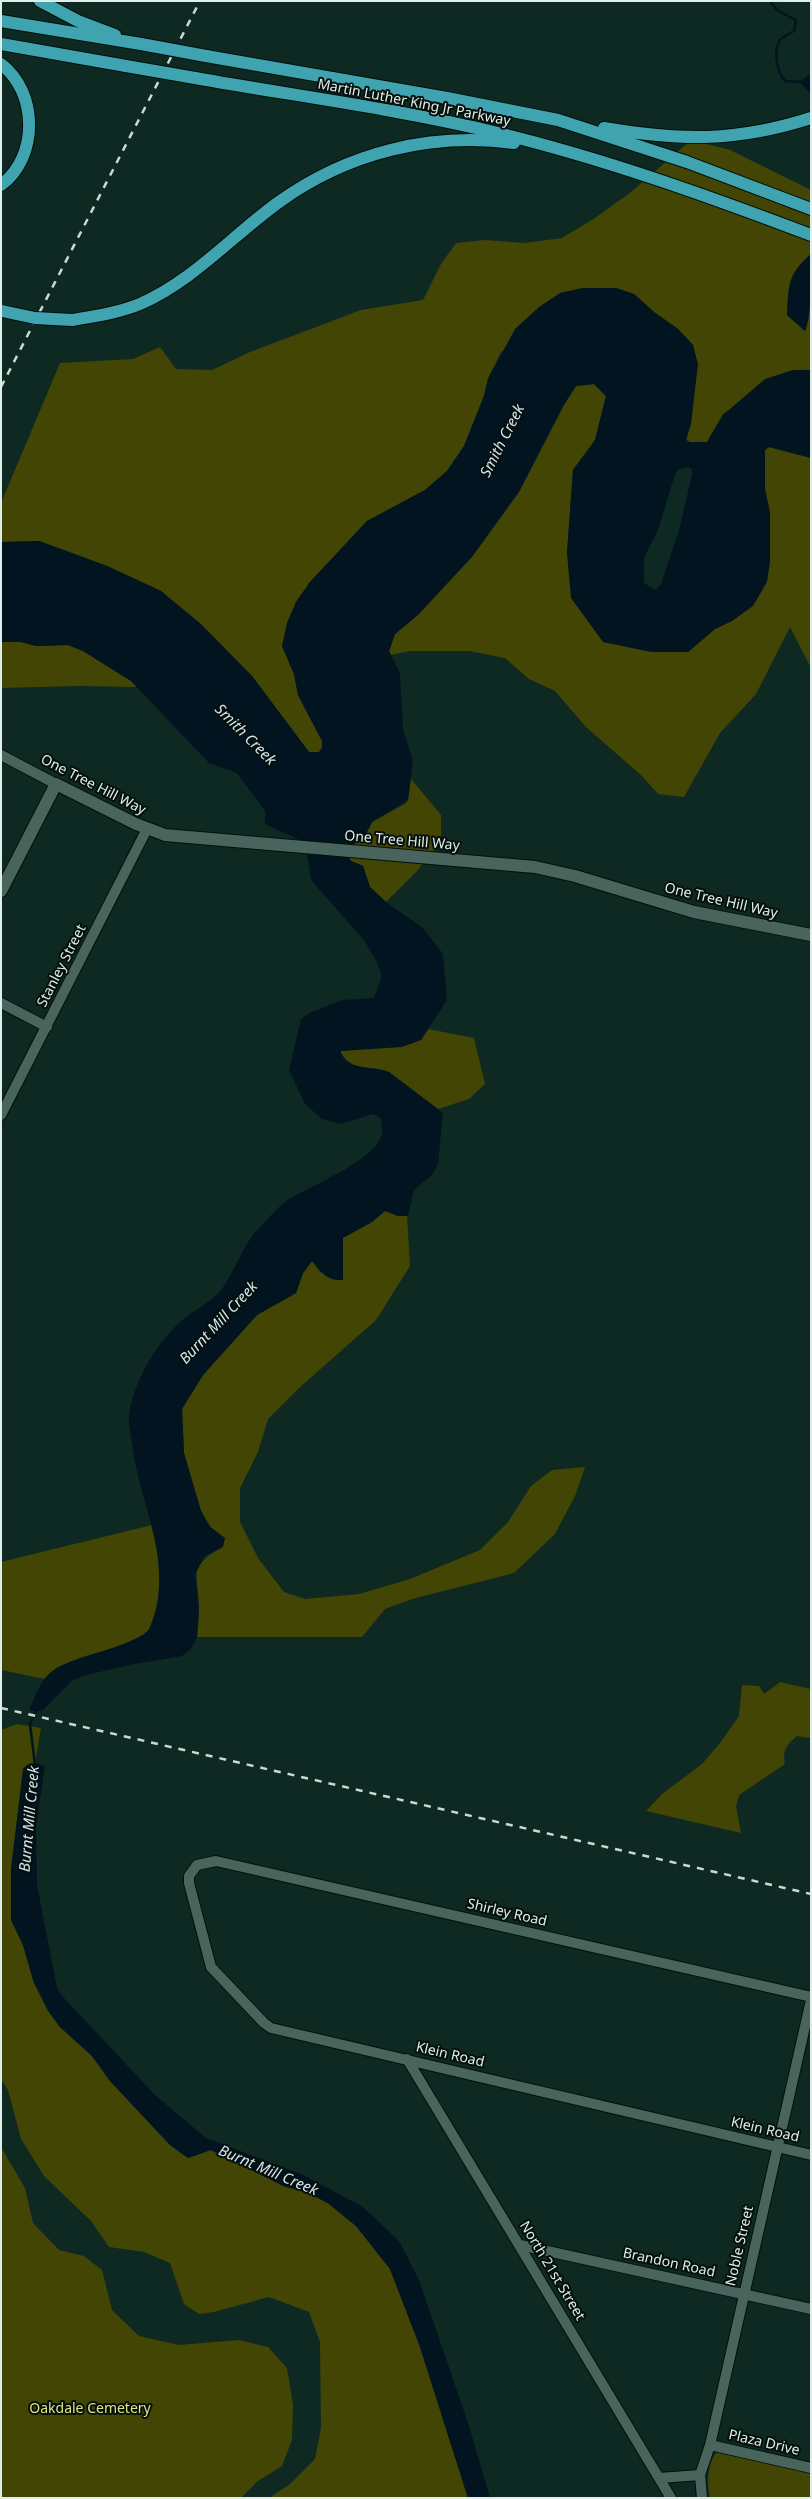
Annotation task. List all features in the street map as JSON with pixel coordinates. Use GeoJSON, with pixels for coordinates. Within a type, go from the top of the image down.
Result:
{"type":"FeatureCollection","features":[{"type":"Feature","properties":{"kind":"highway"},"geometry":{"type":"LineString","coordinates":[[40,1],[78,21],[141,44]]}},
{"type":"Feature","properties":{"kind":"highway","name":"Martin Luther King Jr Parkway"},"geometry":{"type":"LineString","coordinates":[[1,21],[447,98],[558,120],[614,134]]}},
{"type":"Feature","properties":{"kind":"highway","name":"Martin Luther King Jr Parkway"},"geometry":{"type":"LineString","coordinates":[[1,44],[497,133],[605,162],[680,185],[811,234]]}},
{"type":"Feature","properties":{"kind":"highway"},"geometry":{"type":"LineString","coordinates":[[1,64],[13,76],[20,88],[28,113],[30,126],[26,150],[21,161],[1,185]]}},
{"type":"Feature","properties":{"kind":"highway"},"geometry":{"type":"LineString","coordinates":[[614,134],[679,138],[717,138],[769,130],[811,118]]}},
{"type":"Feature","properties":{"kind":"highway"},"geometry":{"type":"LineString","coordinates":[[614,134],[811,209]]}},
{"type":"Feature","properties":{"kind":"highway"},"geometry":{"type":"LineString","coordinates":[[2,310],[35,318],[72,320],[106,314],[140,304],[168,288],[279,202],[316,178],[349,162],[414,144],[448,141],[508,142],[554,148]]}},
{"type":"Feature","properties":{"kind":"street","name":"One Tree Hill Way"},"geometry":{"type":"LineString","coordinates":[[1,755],[147,829],[179,837],[535,867],[562,872],[694,912],[811,935]]}},
{"type":"Feature","properties":{"kind":"street"},"geometry":{"type":"LineString","coordinates":[[1,891],[56,784]]}},
{"type":"Feature","properties":{"kind":"street","name":"Stanley Street"},"geometry":{"type":"LineString","coordinates":[[1,1115],[147,829]]}},
{"type":"Feature","properties":{"kind":"street"},"geometry":{"type":"LineString","coordinates":[[1,1003],[47,1027]]}},
{"type":"Feature","properties":{"kind":"street","name":"Shirley Road"},"geometry":{"type":"LineString","coordinates":[[197,1865],[216,1861],[811,1999]]}},
{"type":"Feature","properties":{"kind":"street","name":"Klein Road"},"geometry":{"type":"LineString","coordinates":[[197,1865],[189,1876],[189,1883],[211,1967],[264,2023],[271,2028],[811,2155]]}},
{"type":"Feature","properties":{"kind":"street","name":"Noble Street"},"geometry":{"type":"LineString","coordinates":[[702,2498],[700,2475],[710,2445],[811,1999]]}},
{"type":"Feature","properties":{"kind":"street","name":"North 21st Street"},"geometry":{"type":"LineString","coordinates":[[407,2059],[520,2244],[671,2498]]}},
{"type":"Feature","properties":{"kind":"street","name":"Brandon Road"},"geometry":{"type":"LineString","coordinates":[[520,2244],[811,2309]]}},
{"type":"Feature","properties":{"kind":"street","name":"Plaza Drive"},"geometry":{"type":"LineString","coordinates":[[710,2445],[811,2468]]}},
{"type":"Feature","properties":{"kind":"street"},"geometry":{"type":"LineString","coordinates":[[659,2478],[700,2475]]}},
{"type":"Feature","properties":{"kind":"green space"},"geometry":{"type":"Polygon","coordinates":[[[691,140],[730,150],[811,190],[811,254],[797,268],[793,275],[789,288],[787,315],[805,331],[811,296],[811,370],[793,370],[723,414],[707,442],[690,442],[686,440],[691,423],[697,364],[693,345],[678,329],[654,312],[634,294],[616,288],[501,352],[488,378],[484,396],[464,446],[447,471],[425,490],[367,521],[310,582],[296,602],[282,646],[294,674],[298,695],[322,741],[322,748],[319,752],[309,752],[252,676],[161,591],[107,566],[39,541],[1,542],[1,503],[60,363],[133,359],[160,347],[176,369],[212,370],[250,352],[361,310],[423,300],[441,264],[456,243],[485,240],[524,243],[562,238],[595,218],[631,192],[691,140]]]}},
{"type":"Feature","properties":{"kind":"green space"},"geometry":{"type":"Polygon","coordinates":[[[594,384],[606,396],[595,440],[573,470],[567,553],[688,652],[715,629],[732,621],[770,513],[765,489],[765,450],[769,447],[811,458],[811,668],[790,627],[756,694],[720,733],[684,797],[658,794],[642,776],[586,727],[555,691],[529,679],[505,658],[469,651],[410,651],[390,655],[389,651],[395,634],[419,614],[576,386],[594,384]]]}},
{"type":"Feature","properties":{"kind":"green space"},"geometry":{"type":"Polygon","coordinates":[[[1,642],[21,642],[36,646],[68,645],[83,651],[131,681],[137,687],[80,686],[1,688],[1,642]]]}},
{"type":"Feature","properties":{"kind":"green space"},"geometry":{"type":"Polygon","coordinates":[[[411,779],[441,815],[441,842],[416,872],[386,902],[370,887],[363,866],[351,861],[344,852],[366,834],[372,822],[405,804],[408,800],[411,779]]]}},
{"type":"Feature","properties":{"kind":"green space"},"geometry":{"type":"Polygon","coordinates":[[[428,1029],[474,1038],[485,1084],[469,1099],[438,1109],[389,1072],[356,1066],[345,1059],[341,1053],[341,1051],[421,1040],[428,1029]]]}},
{"type":"Feature","properties":{"kind":"green space"},"geometry":{"type":"Polygon","coordinates":[[[385,1211],[398,1216],[407,1216],[410,1266],[376,1320],[299,1388],[268,1419],[258,1452],[240,1488],[240,1522],[258,1558],[284,1592],[305,1599],[359,1594],[410,1579],[480,1550],[508,1522],[531,1486],[552,1470],[585,1467],[575,1496],[555,1534],[514,1573],[412,1599],[385,1609],[362,1637],[197,1637],[199,1596],[197,1572],[199,1566],[204,1560],[223,1547],[201,1511],[184,1453],[182,1409],[203,1375],[257,1315],[296,1293],[303,1273],[312,1261],[321,1273],[343,1238],[372,1222],[385,1211]]]}},
{"type":"Feature","properties":{"kind":"green space"},"geometry":{"type":"Polygon","coordinates":[[[152,1525],[159,1566],[159,1581],[156,1611],[152,1624],[146,1635],[121,1646],[68,1663],[45,1679],[1,1670],[1,1562],[152,1525]]]}},
{"type":"Feature","properties":{"kind":"green space"},"geometry":{"type":"Polygon","coordinates":[[[780,1682],[811,1689],[811,1737],[808,1738],[797,1736],[786,1748],[784,1755],[785,1764],[739,1795],[736,1807],[741,1833],[646,1811],[662,1794],[702,1764],[720,1743],[739,1716],[742,1685],[759,1686],[764,1694],[780,1682]]]}},
{"type":"Feature","properties":{"kind":"green space"},"geometry":{"type":"Polygon","coordinates":[[[17,1724],[41,1728],[35,1763],[27,1765],[11,1920],[23,1945],[34,1983],[60,2027],[92,2056],[110,2081],[170,2145],[188,2158],[210,2150],[283,2185],[311,2194],[329,2204],[356,2226],[390,2269],[420,2347],[468,2498],[269,2498],[290,2484],[315,2459],[321,2428],[320,2342],[309,2312],[269,2297],[214,2312],[199,2314],[184,2304],[170,2263],[144,2252],[109,2247],[91,2221],[44,2176],[21,2139],[8,2090],[1,2079],[1,1730],[17,1724]]]}},
{"type":"Feature","properties":{"kind":"green space","name":"Oakdale Cemetery"},"geometry":{"type":"Polygon","coordinates":[[[1,2147],[25,2188],[33,2223],[59,2250],[84,2256],[102,2270],[112,2310],[139,2336],[179,2345],[239,2340],[268,2347],[287,2368],[293,2405],[292,2440],[282,2466],[258,2481],[241,2498],[1,2498],[1,2147]]]}},
{"type":"Feature","properties":{"kind":"green space"},"geometry":{"type":"Polygon","coordinates":[[[718,2452],[811,2473],[811,2498],[710,2498],[708,2480],[710,2466],[714,2455],[718,2452]]]}},
{"type":"Feature","properties":{"kind":"water"},"geometry":{"type":"Polygon","coordinates":[[[811,73],[811,94],[800,82],[811,73]]]}},
{"type":"Feature","properties":{"kind":"water"},"geometry":{"type":"Polygon","coordinates":[[[811,254],[810,305],[805,331],[787,315],[788,296],[793,275],[803,261],[811,254]]]}},
{"type":"Feature","properties":{"kind":"water","name":"Smith Creek"},"geometry":{"type":"Polygon","coordinates":[[[582,288],[616,288],[634,294],[654,312],[678,329],[693,345],[698,364],[691,423],[686,440],[690,442],[707,442],[723,415],[765,379],[793,370],[811,370],[811,458],[769,447],[765,450],[765,489],[770,513],[770,562],[767,582],[753,606],[732,621],[715,629],[688,652],[651,652],[603,642],[571,598],[567,553],[573,470],[595,440],[606,396],[594,384],[576,386],[564,405],[519,492],[472,557],[419,614],[395,634],[389,651],[400,673],[403,729],[413,761],[408,800],[372,822],[366,834],[344,852],[351,861],[363,866],[370,887],[386,902],[423,928],[443,954],[447,1000],[421,1040],[402,1047],[341,1051],[341,1053],[345,1059],[356,1066],[389,1072],[443,1113],[438,1164],[432,1175],[414,1190],[408,1216],[398,1216],[385,1211],[372,1222],[343,1238],[343,1280],[328,1277],[312,1261],[303,1273],[296,1293],[257,1315],[203,1375],[182,1409],[184,1453],[201,1511],[209,1526],[225,1538],[223,1547],[205,1556],[195,1574],[199,1608],[197,1637],[191,1649],[182,1656],[134,1664],[86,1675],[72,1681],[42,1711],[29,1711],[42,1682],[55,1669],[78,1659],[135,1639],[145,1633],[150,1627],[157,1604],[160,1581],[154,1535],[136,1466],[129,1426],[131,1404],[135,1391],[146,1366],[161,1343],[183,1319],[221,1290],[248,1242],[275,1211],[291,1198],[357,1162],[378,1143],[382,1133],[381,1118],[373,1114],[341,1124],[322,1119],[305,1104],[289,1070],[301,1019],[309,1013],[342,1000],[374,998],[382,976],[376,960],[364,940],[311,880],[305,842],[265,824],[265,811],[237,773],[209,763],[131,681],[83,651],[68,645],[36,646],[21,642],[1,642],[1,542],[39,541],[107,566],[161,591],[201,624],[252,676],[309,752],[319,752],[322,748],[322,741],[298,695],[294,674],[282,646],[287,623],[296,602],[310,582],[367,521],[425,490],[447,471],[464,446],[484,396],[488,379],[515,329],[539,307],[560,293],[582,288]],[[689,467],[679,469],[675,474],[658,530],[644,558],[644,583],[655,590],[661,584],[679,530],[692,475],[692,469],[689,467]]]}},
{"type":"Feature","properties":{"kind":"water"},"geometry":{"type":"Polygon","coordinates":[[[35,1763],[45,1766],[36,1827],[37,1885],[57,1988],[64,1998],[155,2095],[206,2138],[301,2174],[363,2207],[399,2241],[419,2280],[469,2426],[490,2498],[468,2498],[420,2347],[390,2269],[356,2226],[329,2204],[311,2194],[283,2186],[211,2150],[188,2158],[170,2145],[110,2081],[92,2056],[60,2027],[48,2011],[34,1983],[23,1945],[11,1920],[11,1868],[23,1769],[27,1765],[35,1763]]]}},
{"type":"Feature","properties":{"kind":"waterway"},"geometry":{"type":"LineString","coordinates":[[770,1],[778,11],[796,20],[794,31],[781,39],[778,45],[776,55],[778,67],[782,77],[785,81],[803,82]]}},
{"type":"Feature","properties":{"kind":"waterway","name":"Burnt Mill Creek"},"geometry":{"type":"LineString","coordinates":[[35,1765],[30,1724],[38,1708]]}},
{"type":"Feature","properties":{"kind":"railway"},"geometry":{"type":"LineString","coordinates":[[1,387],[200,1]]}},
{"type":"Feature","properties":{"kind":"railway"},"geometry":{"type":"LineString","coordinates":[[1,1708],[811,1894]]}}]}
